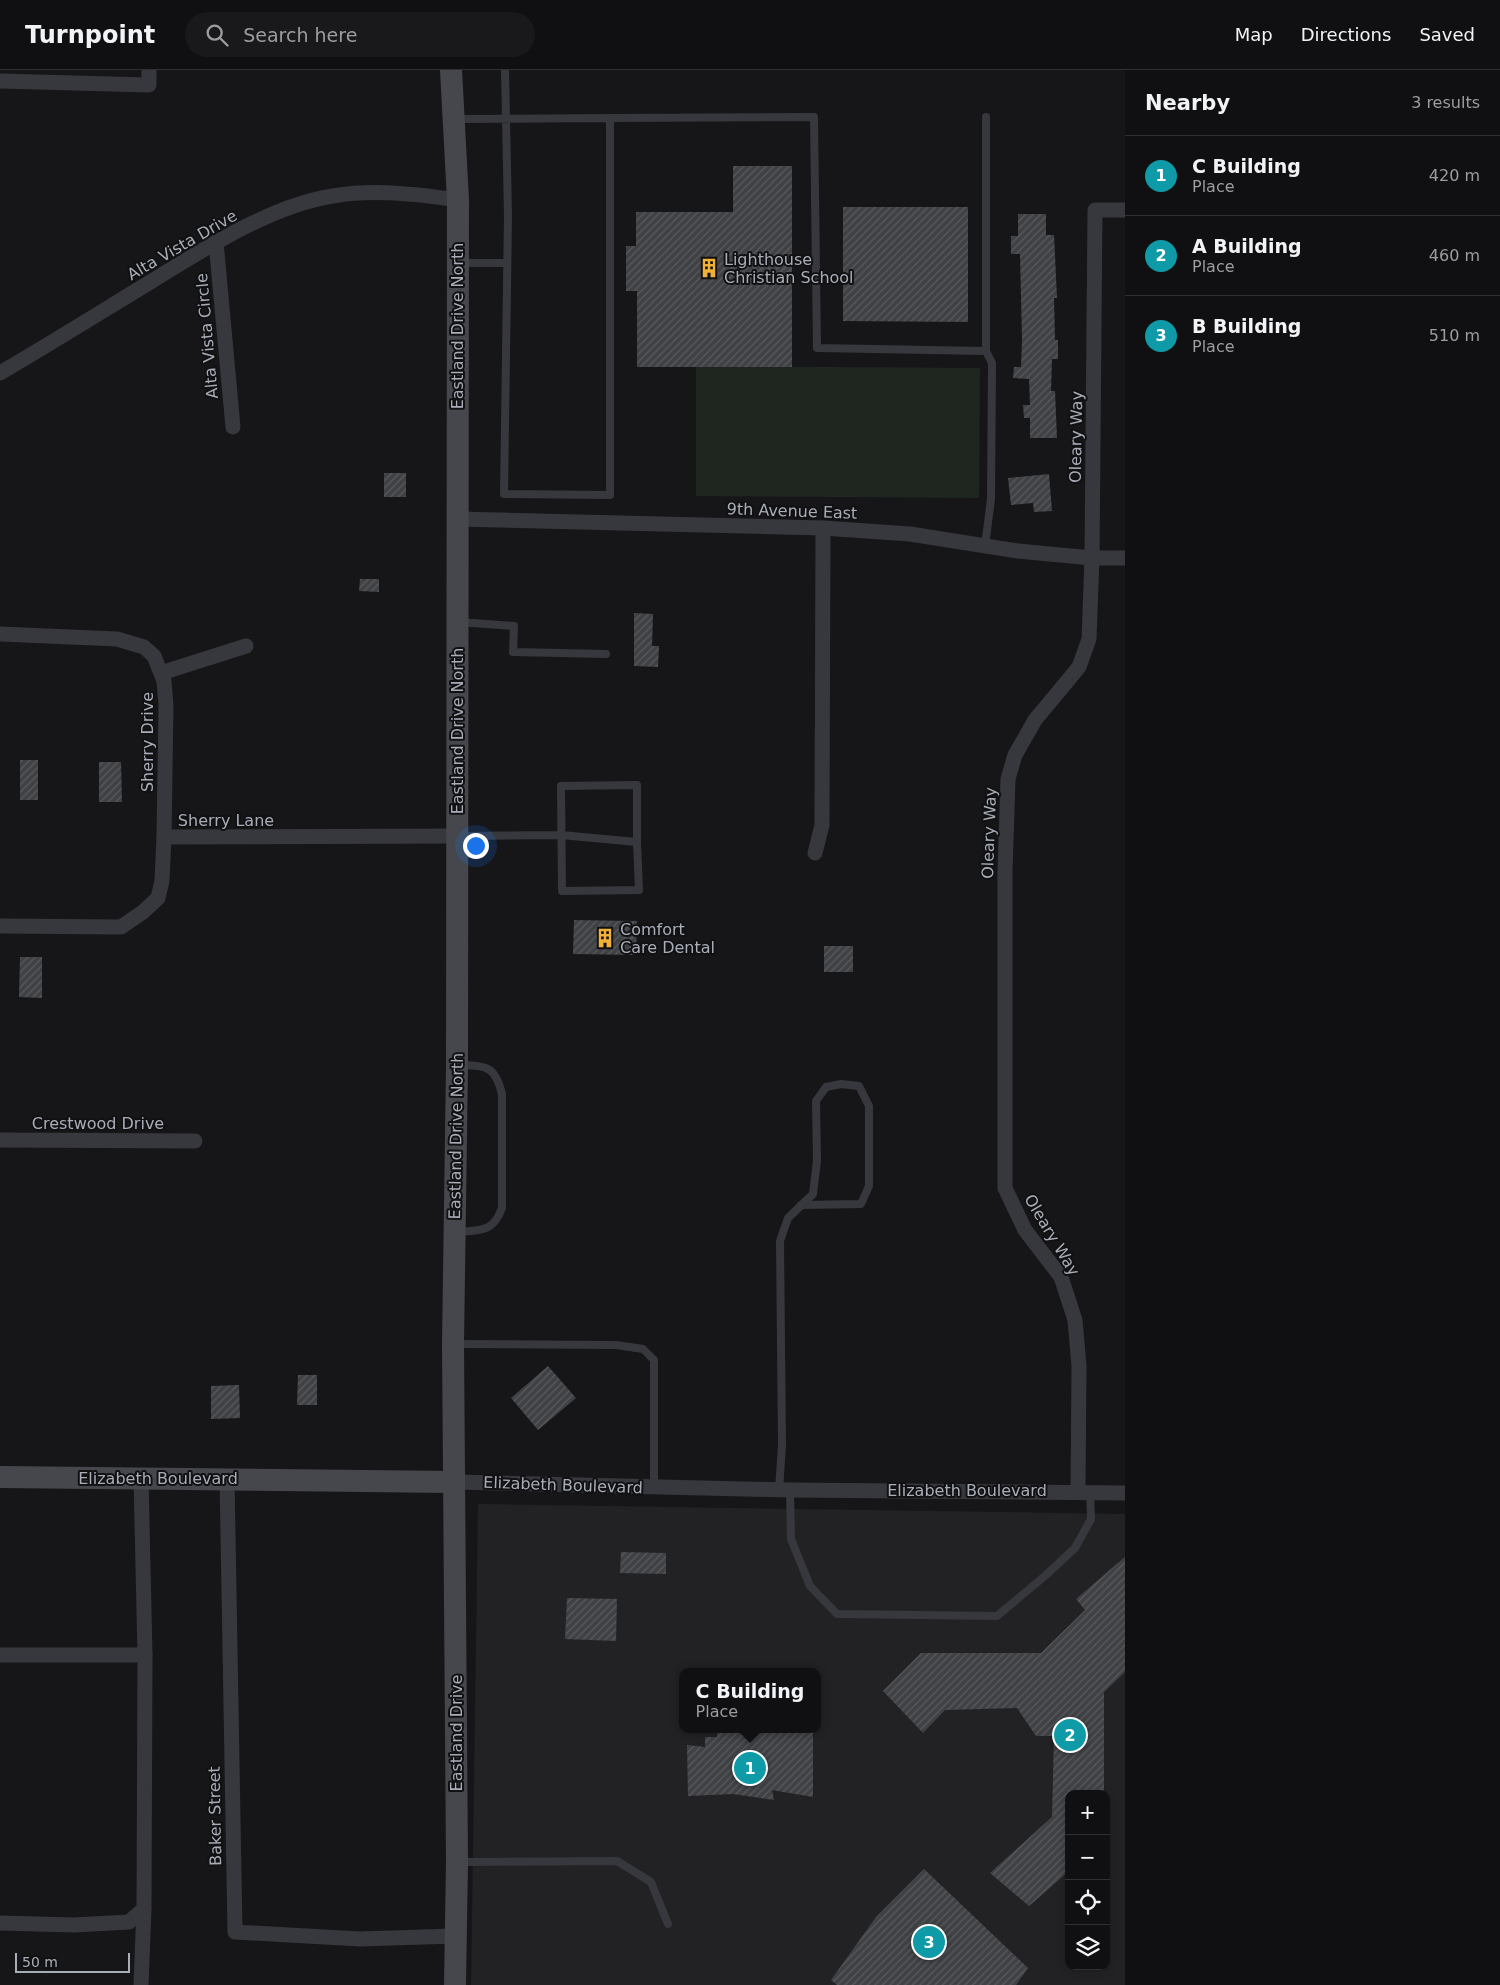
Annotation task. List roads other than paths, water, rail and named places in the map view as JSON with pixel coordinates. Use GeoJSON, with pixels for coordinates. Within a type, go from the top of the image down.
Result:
{"type":"FeatureCollection","features":[{"type":"Feature","properties":{"kind":"main road","name":"Eastland Drive North"},"geometry":{"type":"LineString","coordinates":[[451,70],[458,200],[457,1065],[453,1482]]}},
{"type":"Feature","properties":{"kind":"main road","name":"Elizabeth Boulevard"},"geometry":{"type":"LineString","coordinates":[[0,1477],[141,1477],[453,1482]]}},
{"type":"Feature","properties":{"kind":"main road","name":"Eastland Drive"},"geometry":{"type":"LineString","coordinates":[[453,1482],[457,1862],[455,1985]]}},
{"type":"Feature","properties":{"kind":"street"},"geometry":{"type":"LineString","coordinates":[[0,81],[148,77]]}},
{"type":"Feature","properties":{"kind":"street","name":"Alta Vista Drive"},"geometry":{"type":"LineString","coordinates":[[0,373],[216,242],[293,206],[332,196],[384,193],[458,200]]}},
{"type":"Feature","properties":{"kind":"street","name":"Oleary Way"},"geometry":{"type":"LineString","coordinates":[[1084,1491],[1079,1366],[1075,1320],[1060,1277],[1026,1230],[1005,1188],[1005,872],[1008,779],[1014,756],[1035,720],[1079,667],[1088,639],[1092,558],[1095,210],[1125,210]]}},
{"type":"Feature","properties":{"kind":"street","name":"Alta Vista Circle"},"geometry":{"type":"LineString","coordinates":[[216,242],[233,427]]}},
{"type":"Feature","properties":{"kind":"street","name":"9th Avenue East"},"geometry":{"type":"LineString","coordinates":[[457,519],[823,528],[910,534],[985,546],[1092,558],[1125,558]]}},
{"type":"Feature","properties":{"kind":"street"},"geometry":{"type":"LineString","coordinates":[[815,853],[822,825],[823,528]]}},
{"type":"Feature","properties":{"kind":"street","name":"Sherry Drive"},"geometry":{"type":"LineString","coordinates":[[0,634],[118,639],[144,647],[154,656],[164,681],[166,704],[164,838]]}},
{"type":"Feature","properties":{"kind":"street"},"geometry":{"type":"LineString","coordinates":[[161,673],[246,646]]}},
{"type":"Feature","properties":{"kind":"street","name":"Sherry Lane"},"geometry":{"type":"LineString","coordinates":[[0,926],[121,927],[143,912],[158,898],[162,880],[164,838],[457,836]]}},
{"type":"Feature","properties":{"kind":"street","name":"Crestwood Drive"},"geometry":{"type":"LineString","coordinates":[[0,1140],[195,1141]]}},
{"type":"Feature","properties":{"kind":"street"},"geometry":{"type":"LineString","coordinates":[[141,1477],[145,1655],[144,1909],[141,1985]]}},
{"type":"Feature","properties":{"kind":"street","name":"Baker Street"},"geometry":{"type":"LineString","coordinates":[[227,1478],[235,1932],[360,1939],[455,1936]]}},
{"type":"Feature","properties":{"kind":"street","name":"Elizabeth Boulevard"},"geometry":{"type":"LineString","coordinates":[[453,1482],[785,1490],[1084,1491],[1125,1493]]}},
{"type":"Feature","properties":{"kind":"street"},"geometry":{"type":"LineString","coordinates":[[0,1654],[145,1655]]}},
{"type":"Feature","properties":{"kind":"street"},"geometry":{"type":"LineString","coordinates":[[0,1923],[74,1924],[129,1922],[144,1909]]}},
{"type":"Feature","properties":{"kind":"lane"},"geometry":{"type":"LineString","coordinates":[[505,70],[507,262],[504,494],[610,496],[610,118]]}},
{"type":"Feature","properties":{"kind":"lane"},"geometry":{"type":"LineString","coordinates":[[455,119],[506,117],[814,117],[817,348],[986,351]]}},
{"type":"Feature","properties":{"kind":"lane"},"geometry":{"type":"LineString","coordinates":[[985,546],[991,498],[992,363],[986,351],[986,117]]}},
{"type":"Feature","properties":{"kind":"lane"},"geometry":{"type":"LineString","coordinates":[[458,262],[507,262]]}},
{"type":"Feature","properties":{"kind":"lane"},"geometry":{"type":"LineString","coordinates":[[457,622],[514,626],[513,652],[606,654]]}},
{"type":"Feature","properties":{"kind":"lane"},"geometry":{"type":"LineString","coordinates":[[637,785],[637,842],[639,890],[562,891],[561,786],[637,785]]}},
{"type":"Feature","properties":{"kind":"lane"},"geometry":{"type":"LineString","coordinates":[[457,836],[561,835],[637,842]]}},
{"type":"Feature","properties":{"kind":"lane"},"geometry":{"type":"LineString","coordinates":[[455,1232],[484,1230],[497,1222],[502,1208],[502,1094],[498,1078],[484,1066],[457,1065]]}},
{"type":"Feature","properties":{"kind":"lane"},"geometry":{"type":"LineString","coordinates":[[801,1205],[861,1204],[869,1186],[869,1106],[859,1086],[841,1084],[826,1086],[816,1101],[817,1161],[813,1194],[801,1205],[788,1218],[780,1241],[782,1446],[791,1539],[810,1586],[837,1614],[997,1616],[1075,1548],[1091,1519],[1084,1491]]}},
{"type":"Feature","properties":{"kind":"lane"},"geometry":{"type":"LineString","coordinates":[[453,1344],[616,1345],[643,1349],[654,1360],[654,1487]]}},
{"type":"Feature","properties":{"kind":"lane"},"geometry":{"type":"LineString","coordinates":[[457,1862],[616,1861],[651,1882],[668,1924]]}},
{"type":"Feature","properties":{"kind":"place","name":"Lighthouse Christian School"},"geometry":{"type":"Point","coordinates":[709,268]}},
{"type":"Feature","properties":{"kind":"place","name":"Comfort Care Dental"},"geometry":{"type":"Point","coordinates":[605,938]}},
{"type":"Feature","properties":{"kind":"place","name":"A Building"},"geometry":{"type":"Point","coordinates":[1070,1735]}},
{"type":"Feature","properties":{"kind":"place","name":"C Building"},"geometry":{"type":"Point","coordinates":[750,1768]}},
{"type":"Feature","properties":{"kind":"place","name":"B Building"},"geometry":{"type":"Point","coordinates":[929,1942]}}]}
